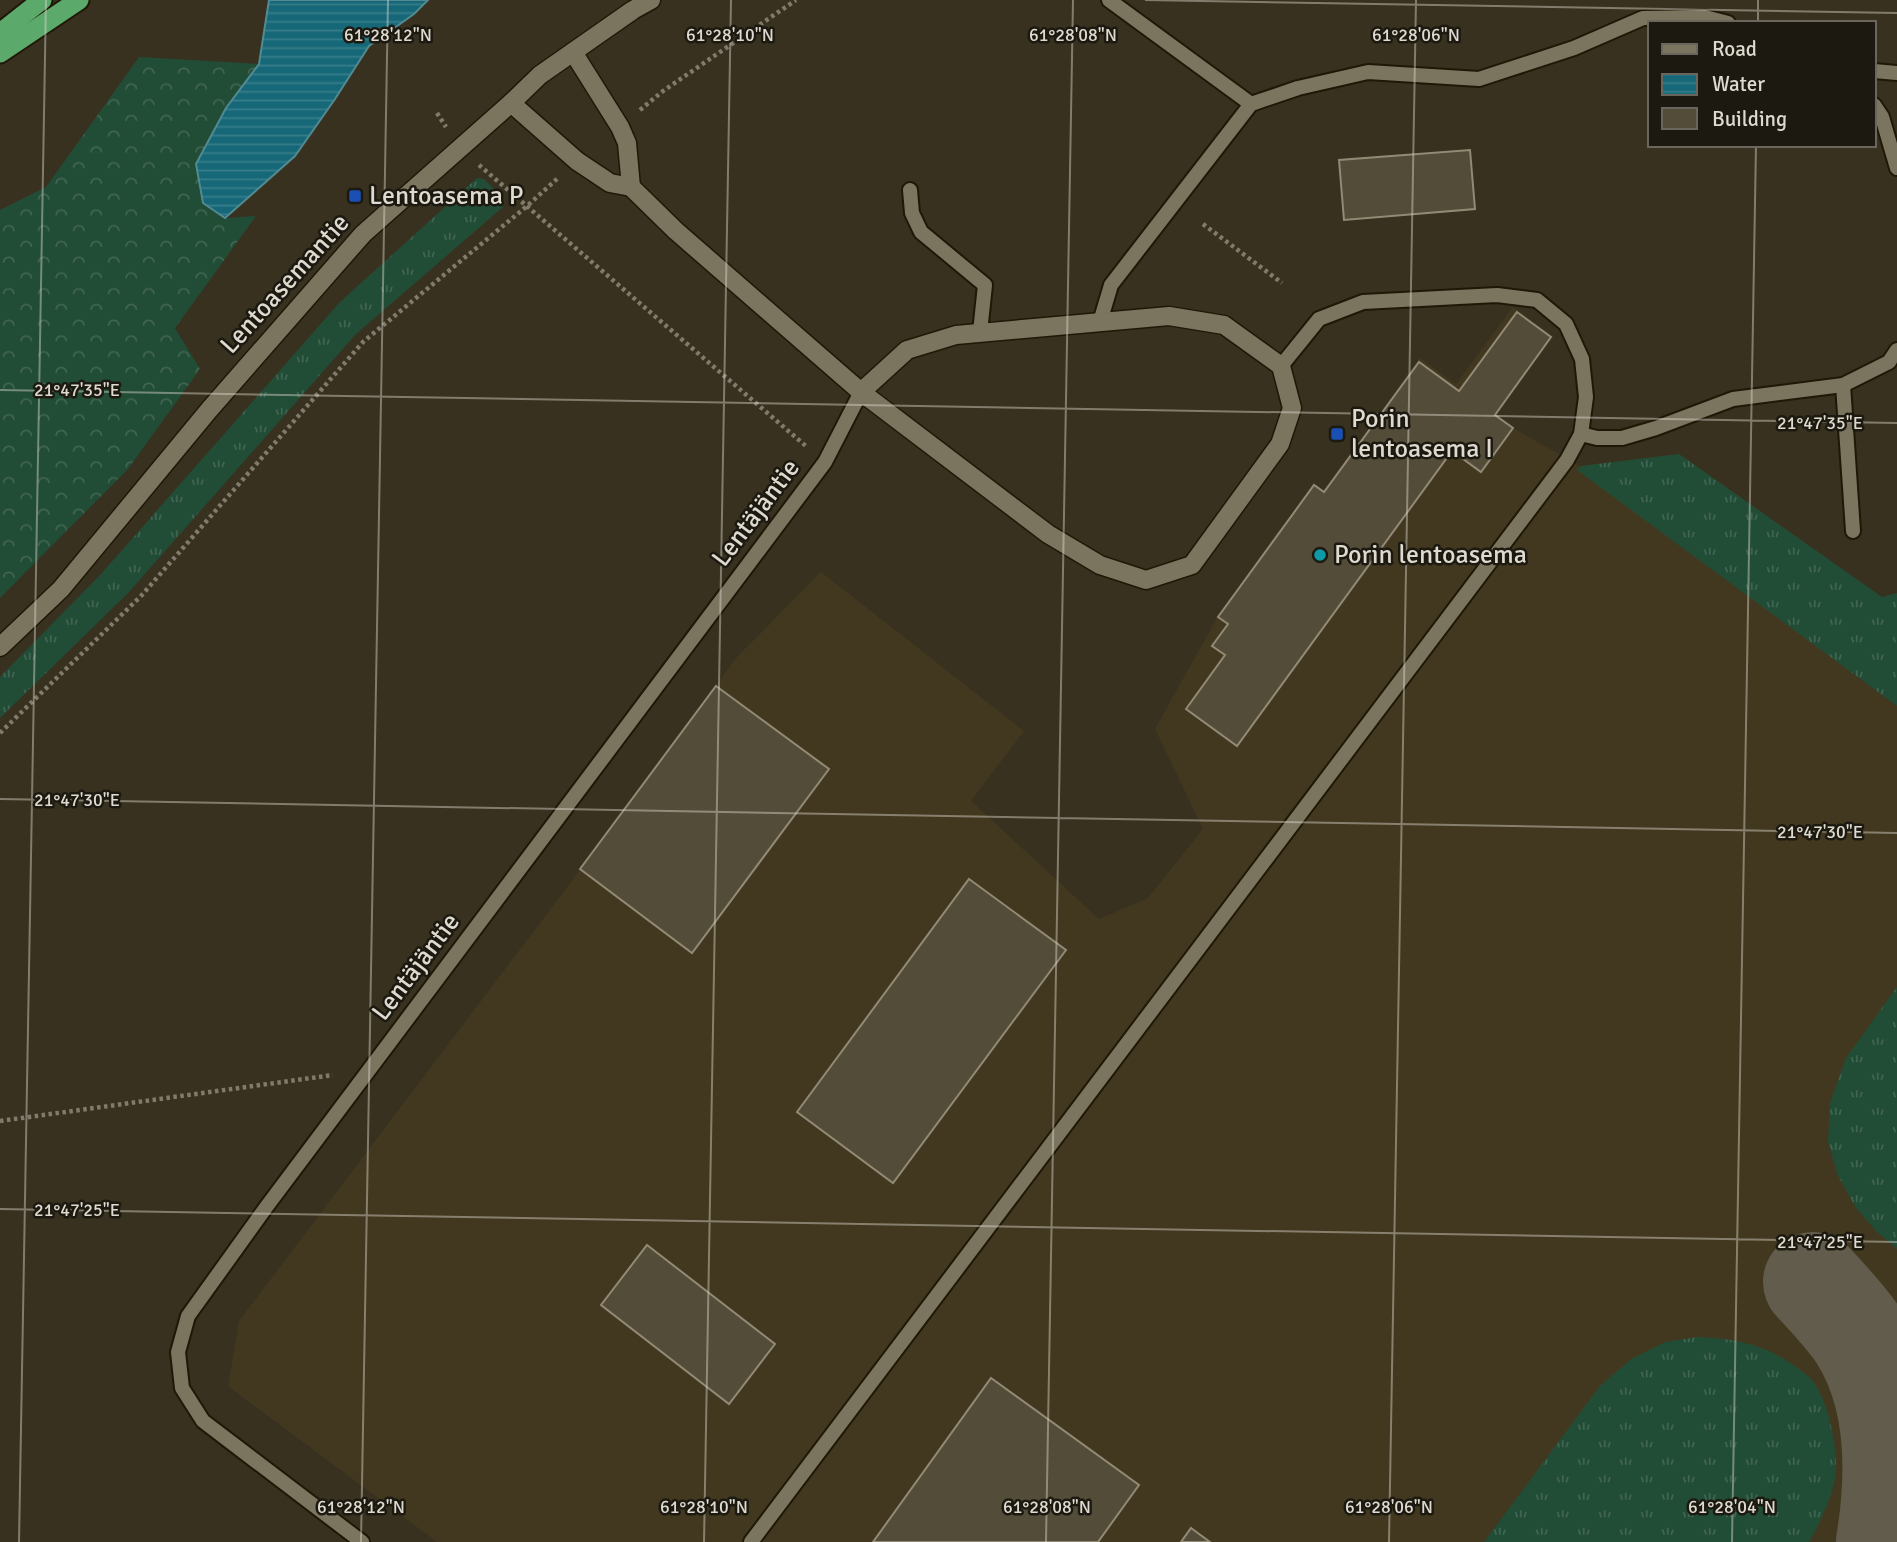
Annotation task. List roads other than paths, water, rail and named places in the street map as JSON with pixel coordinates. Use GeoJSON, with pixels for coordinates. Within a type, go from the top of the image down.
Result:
{"type":"FeatureCollection","features":[{"type":"Feature","properties":{"kind":"highway"},"geometry":{"type":"LineString","coordinates":[[0,33],[42,0]]}},
{"type":"Feature","properties":{"kind":"highway"},"geometry":{"type":"LineString","coordinates":[[0,53],[79,0]]}},
{"type":"Feature","properties":{"kind":"street","name":"Lentoasemantie"},"geometry":{"type":"LineString","coordinates":[[0,647],[61,589],[209,410],[363,234],[540,75],[651,0]]}},
{"type":"Feature","properties":{"kind":"street"},"geometry":{"type":"LineString","coordinates":[[573,52],[620,127],[627,143],[631,187]]}},
{"type":"Feature","properties":{"kind":"street"},"geometry":{"type":"LineString","coordinates":[[511,103],[577,161],[610,183],[631,187],[676,231],[861,392],[1048,534],[1100,565],[1146,580],[1192,565],[1280,444],[1292,408],[1281,366],[1224,325],[1169,316],[956,335],[907,350],[861,392]]}},
{"type":"Feature","properties":{"kind":"lane"},"geometry":{"type":"LineString","coordinates":[[1109,0],[1251,104]]}},
{"type":"Feature","properties":{"kind":"lane"},"geometry":{"type":"LineString","coordinates":[[1100,322],[1111,285],[1251,104],[1298,88],[1368,72],[1479,79],[1574,48],[1643,18],[1705,17],[1720,21]]}},
{"type":"Feature","properties":{"kind":"lane"},"geometry":{"type":"LineString","coordinates":[[1876,71],[1897,73]]}},
{"type":"Feature","properties":{"kind":"lane"},"geometry":{"type":"LineString","coordinates":[[1876,108],[1882,117],[1897,168]]}},
{"type":"Feature","properties":{"kind":"lane"},"geometry":{"type":"LineString","coordinates":[[910,190],[912,214],[920,232],[985,285],[980,332]]}},
{"type":"Feature","properties":{"kind":"lane"},"geometry":{"type":"LineString","coordinates":[[751,1542],[1542,494],[1567,460],[1581,434],[1586,397],[1582,359],[1566,324],[1537,300],[1497,295],[1363,302],[1319,319],[1281,366]]}},
{"type":"Feature","properties":{"kind":"lane"},"geometry":{"type":"LineString","coordinates":[[1581,434],[1597,438],[1622,438],[1733,400],[1843,385],[1889,362],[1897,350]]}},
{"type":"Feature","properties":{"kind":"lane"},"geometry":{"type":"LineString","coordinates":[[1843,385],[1853,531]]}},
{"type":"Feature","properties":{"kind":"lane","name":"Lentäjäntie"},"geometry":{"type":"LineString","coordinates":[[362,1542],[203,1421],[182,1388],[178,1352],[188,1316],[267,1206],[825,462],[861,392]]}},
{"type":"Feature","properties":{"kind":"water"},"geometry":{"type":"Polygon","coordinates":[[[269,0],[428,0],[414,14],[369,46],[295,156],[225,218],[203,203],[196,164],[226,108],[259,64],[269,0]]]}},
{"type":"Feature","properties":{"kind":"place","name":"Lentoasema P"},"geometry":{"type":"Point","coordinates":[355,196]}},
{"type":"Feature","properties":{"kind":"place","name":"Porin lentoasema I"},"geometry":{"type":"Point","coordinates":[1337,434]}},
{"type":"Feature","properties":{"kind":"place","name":"Porin lentoasema"},"geometry":{"type":"Point","coordinates":[1320,555]}}]}
